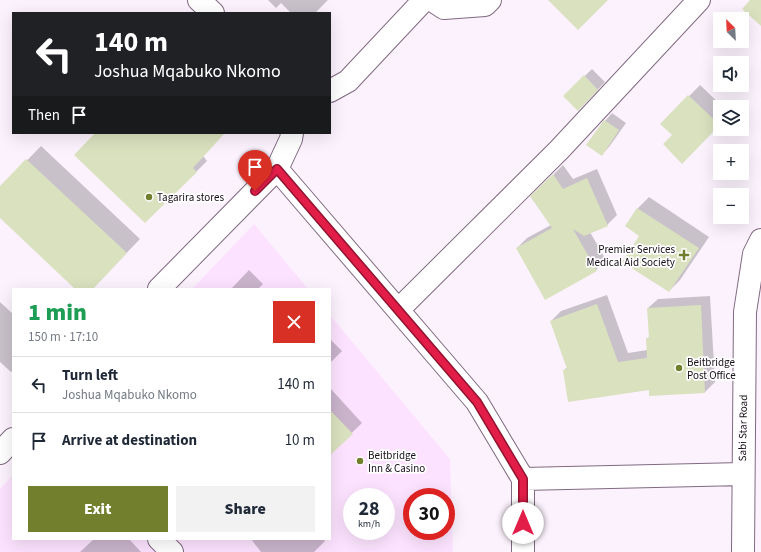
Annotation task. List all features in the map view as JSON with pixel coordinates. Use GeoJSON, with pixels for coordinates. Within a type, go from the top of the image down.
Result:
{"type":"FeatureCollection","features":[{"type":"Feature","properties":{"kind":"street"},"geometry":{"type":"LineString","coordinates":[[199,0],[212,12]]}},
{"type":"Feature","properties":{"kind":"street"},"geometry":{"type":"LineString","coordinates":[[331,90],[348,81],[424,0]]}},
{"type":"Feature","properties":{"kind":"street"},"geometry":{"type":"LineString","coordinates":[[432,0],[444,8],[485,5],[490,0]]}},
{"type":"Feature","properties":{"kind":"street"},"geometry":{"type":"LineString","coordinates":[[398,310],[559,150],[698,0]]}},
{"type":"Feature","properties":{"kind":"street"},"geometry":{"type":"LineString","coordinates":[[160,288],[277,169],[292,134]]}},
{"type":"Feature","properties":{"kind":"street"},"geometry":{"type":"LineString","coordinates":[[277,169],[477,402],[523,479],[523,552]]}},
{"type":"Feature","properties":{"kind":"street","name":"Sabi Star Road"},"geometry":{"type":"LineString","coordinates":[[743,552],[745,312],[754,254],[761,240]]}},
{"type":"Feature","properties":{"kind":"street"},"geometry":{"type":"LineString","coordinates":[[0,453],[12,440]]}},
{"type":"Feature","properties":{"kind":"street","name":"Sabi Star Road"},"geometry":{"type":"LineString","coordinates":[[523,479],[743,474]]}},
{"type":"Feature","properties":{"kind":"street"},"geometry":{"type":"LineString","coordinates":[[160,540],[172,552]]}},
{"type":"Feature","properties":{"kind":"shaded area"},"geometry":{"type":"Polygon","coordinates":[[[254,224],[307,288],[193,288],[254,224]]]}},
{"type":"Feature","properties":{"kind":"shaded area"},"geometry":{"type":"Polygon","coordinates":[[[331,316],[450,459],[451,488],[403,488],[403,540],[453,540],[453,552],[0,552],[0,489],[12,476],[12,540],[331,540],[331,316]]]}},
{"type":"Feature","properties":{"kind":"building"},"geometry":{"type":"Polygon","coordinates":[[[548,0],[608,0],[578,30],[548,0]]]}},
{"type":"Feature","properties":{"kind":"building"},"geometry":{"type":"Polygon","coordinates":[[[750,0],[761,0],[761,26],[749,15],[749,12],[745,12],[742,9],[750,0]]]}},
{"type":"Feature","properties":{"kind":"building"},"geometry":{"type":"Polygon","coordinates":[[[584,75],[598,90],[578,111],[563,96],[584,75]]]}},
{"type":"Feature","properties":{"kind":"building"},"geometry":{"type":"Polygon","coordinates":[[[688,95],[713,118],[713,132],[682,164],[663,144],[672,135],[660,124],[688,95]]]}},
{"type":"Feature","properties":{"kind":"building"},"geometry":{"type":"Polygon","coordinates":[[[604,120],[619,130],[602,156],[586,145],[604,120]]]}},
{"type":"Feature","properties":{"kind":"building"},"geometry":{"type":"Polygon","coordinates":[[[94,134],[224,134],[193,168],[197,172],[145,223],[74,155],[94,134]]]}},
{"type":"Feature","properties":{"kind":"building"},"geometry":{"type":"Polygon","coordinates":[[[26,159],[127,253],[94,288],[74,288],[0,218],[0,186],[26,159]]]}},
{"type":"Feature","properties":{"kind":"building"},"geometry":{"type":"Polygon","coordinates":[[[553,174],[563,189],[587,178],[608,226],[584,236],[573,229],[597,271],[545,300],[516,248],[552,228],[530,196],[553,174]]]}},
{"type":"Feature","properties":{"kind":"building"},"geometry":{"type":"Polygon","coordinates":[[[637,208],[699,248],[669,292],[622,262],[639,236],[625,226],[637,208]]]}},
{"type":"Feature","properties":{"kind":"building"},"geometry":{"type":"Polygon","coordinates":[[[597,304],[618,362],[647,358],[646,338],[649,338],[647,308],[701,305],[705,393],[649,396],[649,390],[568,402],[563,370],[567,369],[550,321],[597,304]]]}},
{"type":"Feature","properties":{"kind":"building"},"geometry":{"type":"Polygon","coordinates":[[[331,411],[353,434],[331,454],[331,411]]]}},
{"type":"Feature","properties":{"kind":"place","name":"Tagarira stores"},"geometry":{"type":"Point","coordinates":[149,197]}},
{"type":"Feature","properties":{"kind":"place","name":"Premier Services Medical Aid Society"},"geometry":{"type":"Point","coordinates":[684,255]}},
{"type":"Feature","properties":{"kind":"place","name":"Beitbridge Post Office"},"geometry":{"type":"Point","coordinates":[679,368]}},
{"type":"Feature","properties":{"kind":"place","name":"Beitbridge Inn & Casino"},"geometry":{"type":"Point","coordinates":[360,461]}},
{"type":"Feature","properties":{"kind":"route"},"geometry":{"type":"LineString","coordinates":[[255,191],[277,169],[477,402],[523,479],[523,523]]}}]}
